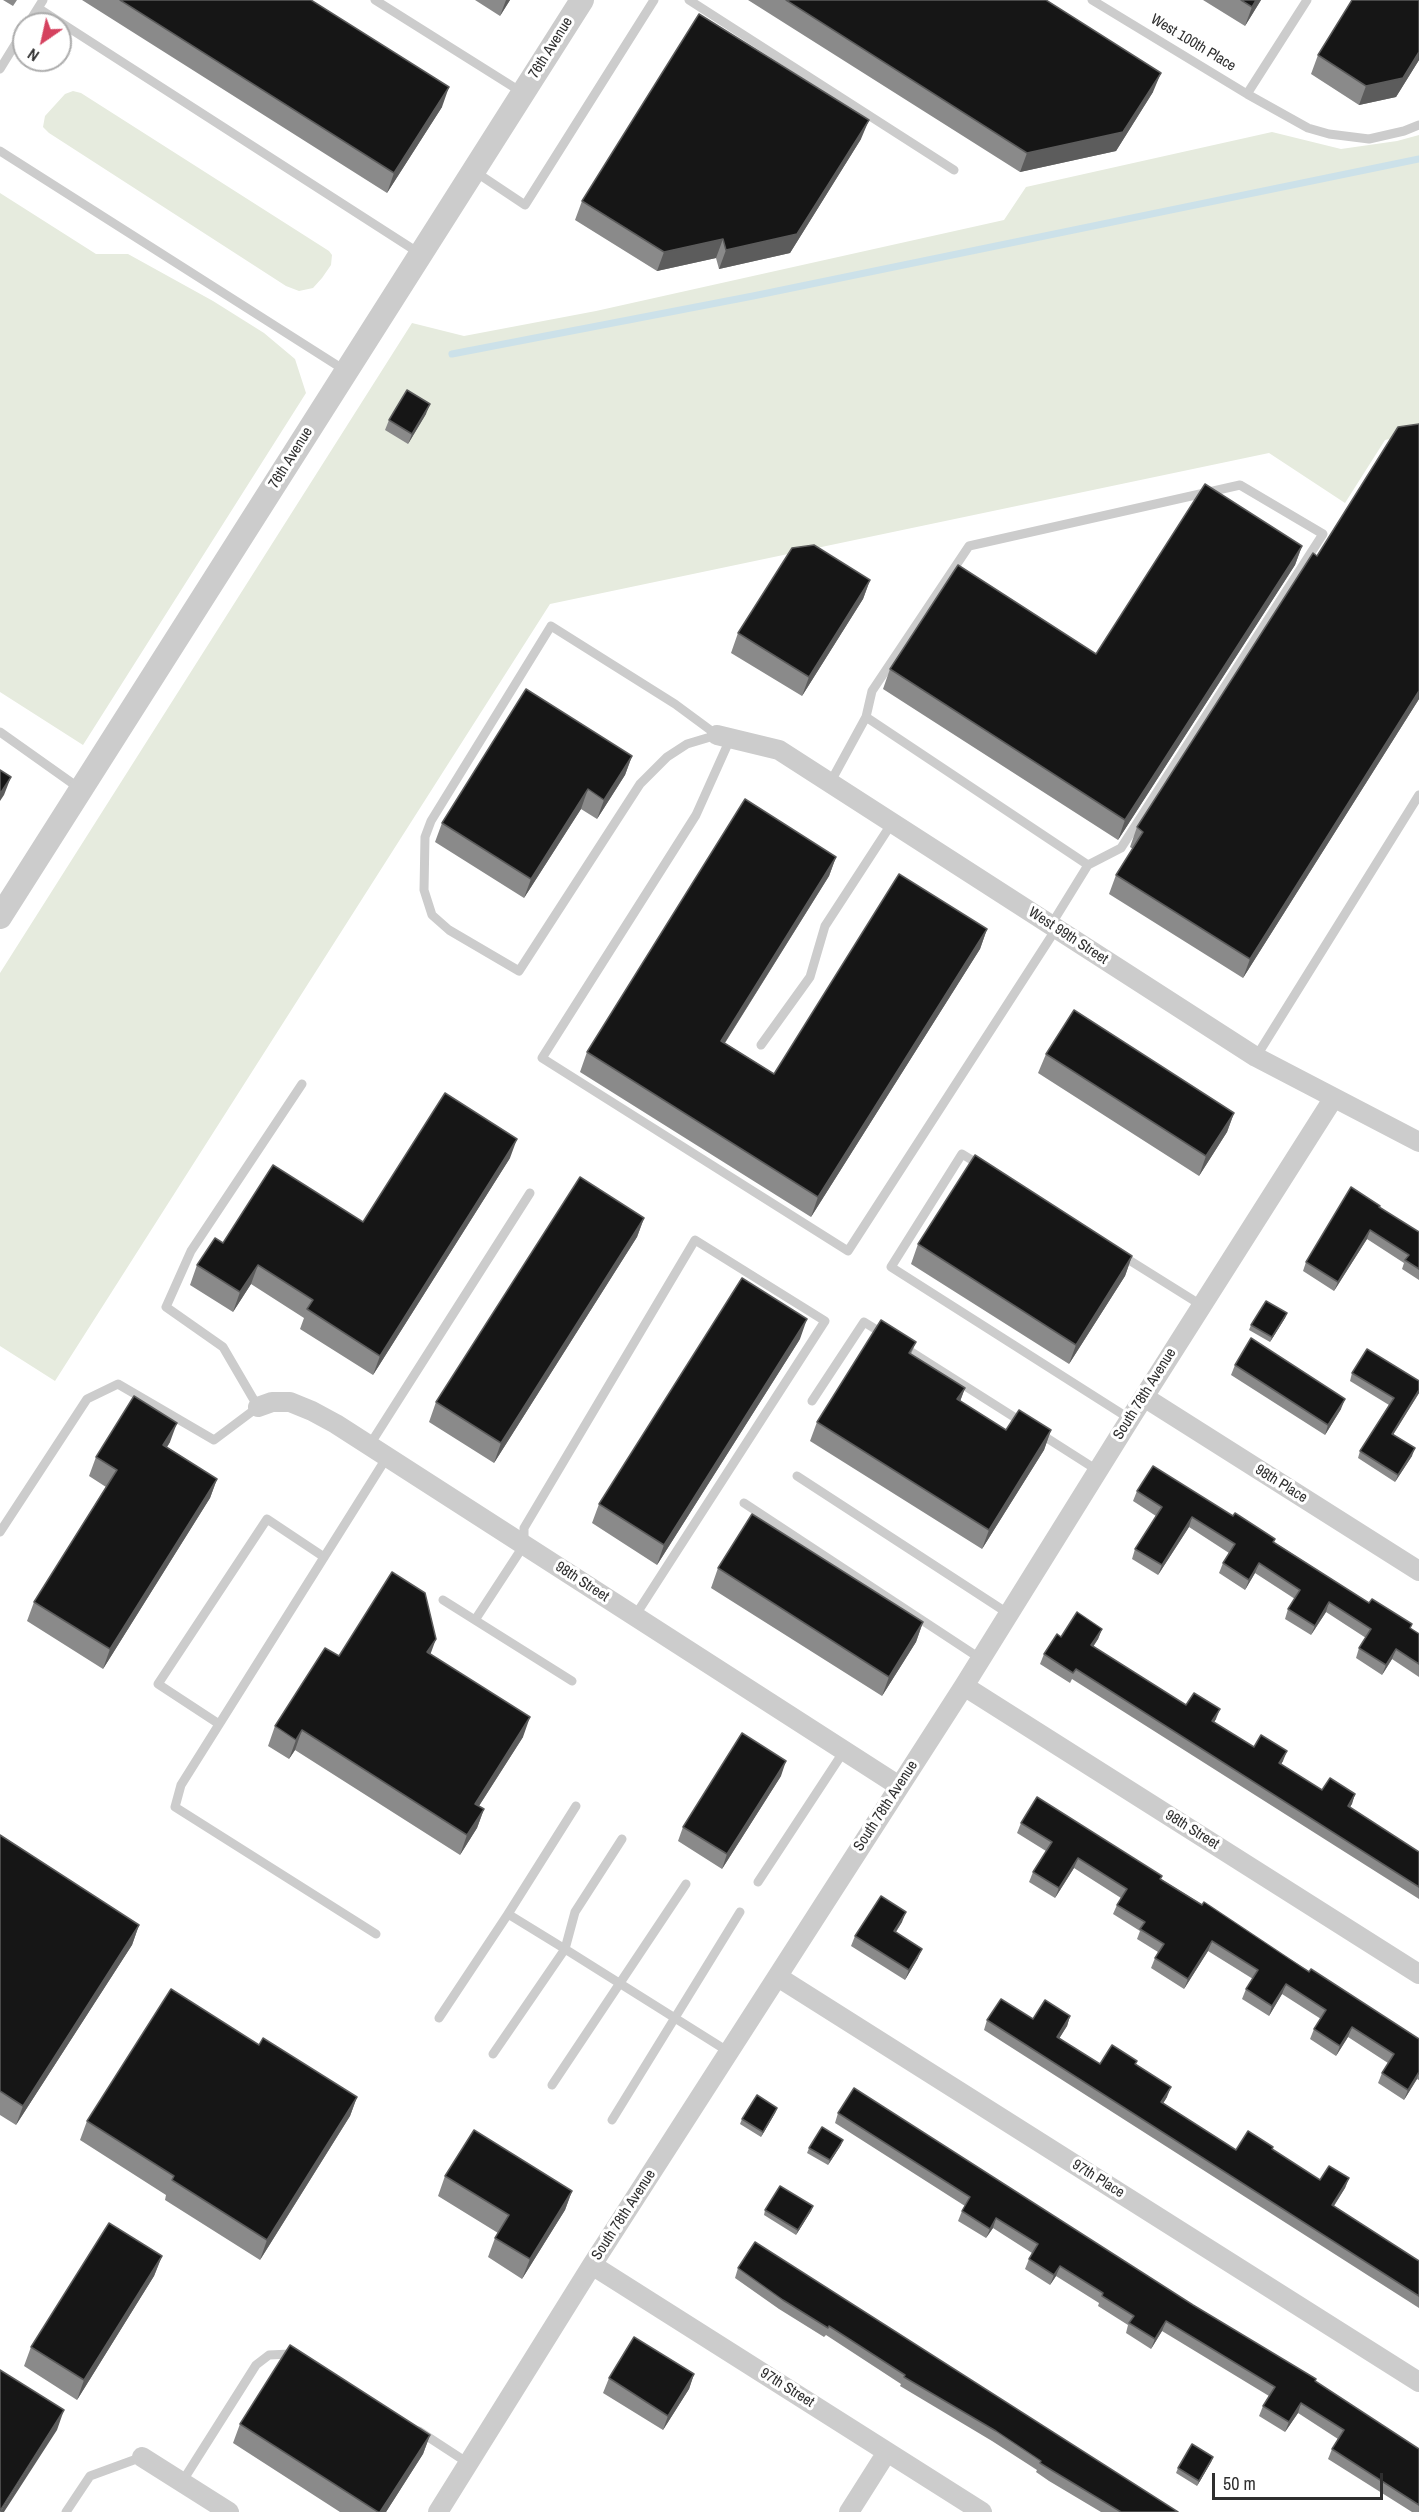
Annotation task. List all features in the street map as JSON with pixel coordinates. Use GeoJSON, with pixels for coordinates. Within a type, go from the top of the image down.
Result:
{"type":"FeatureCollection","features":[{"type":"Feature","properties":{"kind":"street","name":"76th Avenue"},"geometry":{"type":"LineString","coordinates":[[0,917],[582,0]]}},
{"type":"Feature","properties":{"kind":"street","name":"West 99th Street"},"geometry":{"type":"LineString","coordinates":[[724,736],[779,750],[1256,1057],[1419,1142]]}},
{"type":"Feature","properties":{"kind":"street","name":"South 78th Avenue"},"geometry":{"type":"LineString","coordinates":[[438,2512],[592,2265],[964,1686],[1201,1305],[1333,1099]]}},
{"type":"Feature","properties":{"kind":"street","name":"98th Place"},"geometry":{"type":"LineString","coordinates":[[1144,1397],[1419,1571]]}},
{"type":"Feature","properties":{"kind":"street","name":"98th Street"},"geometry":{"type":"LineString","coordinates":[[258,1407],[272,1402],[290,1402],[312,1411],[899,1786]]}},
{"type":"Feature","properties":{"kind":"street","name":"98th Street"},"geometry":{"type":"LineString","coordinates":[[964,1686],[1419,1974]]}},
{"type":"Feature","properties":{"kind":"street","name":"97th Place"},"geometry":{"type":"LineString","coordinates":[[778,1977],[1419,2382]]}},
{"type":"Feature","properties":{"kind":"street","name":"97th Street"},"geometry":{"type":"LineString","coordinates":[[592,2265],[982,2512]]}},
{"type":"Feature","properties":{"kind":"street"},"geometry":{"type":"LineString","coordinates":[[849,2512],[887,2451]]}},
{"type":"Feature","properties":{"kind":"street"},"geometry":{"type":"LineString","coordinates":[[142,2457],[229,2512]]}},
{"type":"Feature","properties":{"kind":"lane"},"geometry":{"type":"LineString","coordinates":[[375,0],[523,93]]}},
{"type":"Feature","properties":{"kind":"lane"},"geometry":{"type":"LineString","coordinates":[[473,171],[525,205],[654,0]]}},
{"type":"Feature","properties":{"kind":"lane"},"geometry":{"type":"LineString","coordinates":[[688,0],[954,170]]}},
{"type":"Feature","properties":{"kind":"lane","name":"West 100th Place"},"geometry":{"type":"LineString","coordinates":[[1092,0],[1247,94],[1308,128],[1329,134],[1369,139],[1419,125]]}},
{"type":"Feature","properties":{"kind":"lane"},"geometry":{"type":"LineString","coordinates":[[1247,94],[1307,0]]}},
{"type":"Feature","properties":{"kind":"lane"},"geometry":{"type":"LineString","coordinates":[[40,4],[421,254]]}},
{"type":"Feature","properties":{"kind":"lane"},"geometry":{"type":"LineString","coordinates":[[0,69],[12,50]]}},
{"type":"Feature","properties":{"kind":"lane"},"geometry":{"type":"LineString","coordinates":[[0,151],[346,371]]}},
{"type":"Feature","properties":{"kind":"lane"},"geometry":{"type":"LineString","coordinates":[[724,736],[696,815],[542,1058],[848,1251],[1054,927],[1088,865],[1121,848],[1323,534],[1240,485],[969,546],[872,691],[866,717],[830,783]]}},
{"type":"Feature","properties":{"kind":"lane"},"geometry":{"type":"LineString","coordinates":[[551,626],[724,736],[687,744],[667,758],[640,784],[519,971],[449,930],[432,915],[424,890],[425,837],[431,822],[551,626]]}},
{"type":"Feature","properties":{"kind":"lane"},"geometry":{"type":"LineString","coordinates":[[866,717],[1088,865]]}},
{"type":"Feature","properties":{"kind":"lane"},"geometry":{"type":"LineString","coordinates":[[0,732],[81,789]]}},
{"type":"Feature","properties":{"kind":"lane"},"geometry":{"type":"LineString","coordinates":[[1256,1057],[1419,795]]}},
{"type":"Feature","properties":{"kind":"lane"},"geometry":{"type":"LineString","coordinates":[[761,1045],[810,976],[825,926],[892,823]]}},
{"type":"Feature","properties":{"kind":"lane"},"geometry":{"type":"LineString","coordinates":[[0,1532],[87,1399],[118,1384],[214,1440],[258,1407],[223,1347],[166,1307],[191,1251],[302,1084]]}},
{"type":"Feature","properties":{"kind":"lane"},"geometry":{"type":"LineString","coordinates":[[992,1173],[962,1154],[891,1267],[1130,1419]]}},
{"type":"Feature","properties":{"kind":"lane"},"geometry":{"type":"LineString","coordinates":[[369,1446],[530,1193]]}},
{"type":"Feature","properties":{"kind":"lane"},"geometry":{"type":"LineString","coordinates":[[475,1620],[524,1545],[524,1528],[695,1240],[825,1321],[635,1616]]}},
{"type":"Feature","properties":{"kind":"lane"},"geometry":{"type":"LineString","coordinates":[[1112,1249],[1201,1305]]}},
{"type":"Feature","properties":{"kind":"lane"},"geometry":{"type":"LineString","coordinates":[[813,1401],[864,1322],[1098,1470]]}},
{"type":"Feature","properties":{"kind":"lane"},"geometry":{"type":"LineString","coordinates":[[376,1934],[176,1807],[181,1785],[387,1457]]}},
{"type":"Feature","properties":{"kind":"lane"},"geometry":{"type":"LineString","coordinates":[[797,1476],[1009,1614]]}},
{"type":"Feature","properties":{"kind":"lane"},"geometry":{"type":"LineString","coordinates":[[744,1503],[981,1659]]}},
{"type":"Feature","properties":{"kind":"lane"},"geometry":{"type":"LineString","coordinates":[[219,1724],[158,1684],[267,1519],[324,1557]]}},
{"type":"Feature","properties":{"kind":"lane"},"geometry":{"type":"LineString","coordinates":[[443,1600],[572,1680]]}},
{"type":"Feature","properties":{"kind":"lane"},"geometry":{"type":"LineString","coordinates":[[759,1882],[844,1750]]}},
{"type":"Feature","properties":{"kind":"lane"},"geometry":{"type":"LineString","coordinates":[[439,2018],[576,1806]]}},
{"type":"Feature","properties":{"kind":"lane"},"geometry":{"type":"LineString","coordinates":[[494,2054],[564,1949],[574,1912],[622,1839]]}},
{"type":"Feature","properties":{"kind":"lane"},"geometry":{"type":"LineString","coordinates":[[552,2085],[686,1884]]}},
{"type":"Feature","properties":{"kind":"lane"},"geometry":{"type":"LineString","coordinates":[[612,2120],[740,1911]]}},
{"type":"Feature","properties":{"kind":"lane"},"geometry":{"type":"LineString","coordinates":[[508,1914],[729,2052]]}},
{"type":"Feature","properties":{"kind":"lane"},"geometry":{"type":"LineString","coordinates":[[182,2482],[256,2365],[269,2355],[290,2354],[300,2359]]}},
{"type":"Feature","properties":{"kind":"lane"},"geometry":{"type":"LineString","coordinates":[[409,2424],[468,2463]]}},
{"type":"Feature","properties":{"kind":"lane"},"geometry":{"type":"LineString","coordinates":[[66,2512],[90,2476],[142,2457]]}},
{"type":"Feature","properties":{"kind":"shaded area"},"geometry":{"type":"Polygon","coordinates":[[[73,91],[81,93],[329,251],[332,255],[331,265],[322,278],[313,288],[299,291],[286,286],[49,133],[43,127],[45,116],[65,94],[73,91]]]}},
{"type":"Feature","properties":{"kind":"shaded area"},"geometry":{"type":"Polygon","coordinates":[[[1272,132],[1341,149],[1397,141],[1419,135],[1419,432],[1385,440],[1345,503],[1269,453],[550,604],[55,1381],[0,1346],[0,973],[412,323],[464,336],[596,311],[1004,220],[1026,187],[1272,132]]]}},
{"type":"Feature","properties":{"kind":"shaded area"},"geometry":{"type":"Polygon","coordinates":[[[0,193],[96,254],[128,254],[213,301],[264,333],[295,359],[306,393],[83,745],[0,692],[0,193]]]}},
{"type":"Feature","properties":{"kind":"building"},"geometry":{"type":"Polygon","coordinates":[[[120,0],[311,0],[449,87],[394,173],[120,0]]]}},
{"type":"Feature","properties":{"kind":"building"},"geometry":{"type":"Polygon","coordinates":[[[786,0],[1046,0],[1161,73],[1123,132],[1027,153],[786,0]]]}},
{"type":"Feature","properties":{"kind":"building"},"geometry":{"type":"Polygon","coordinates":[[[1241,0],[1256,0],[1252,7],[1241,0]]]}},
{"type":"Feature","properties":{"kind":"building"},"geometry":{"type":"Polygon","coordinates":[[[1352,0],[1419,0],[1419,52],[1403,78],[1366,86],[1318,55],[1352,0]]]}},
{"type":"Feature","properties":{"kind":"building"},"geometry":{"type":"Polygon","coordinates":[[[699,14],[869,120],[797,234],[726,250],[723,239],[664,252],[582,201],[699,14]]]}},
{"type":"Feature","properties":{"kind":"building"},"geometry":{"type":"Polygon","coordinates":[[[407,390],[430,404],[412,434],[389,420],[407,390]]]}},
{"type":"Feature","properties":{"kind":"building"},"geometry":{"type":"Polygon","coordinates":[[[1419,424],[1419,691],[1250,959],[1116,875],[1143,832],[1137,827],[1313,553],[1317,556],[1398,427],[1419,424]]]}},
{"type":"Feature","properties":{"kind":"building"},"geometry":{"type":"Polygon","coordinates":[[[1205,484],[1302,546],[1125,820],[890,669],[958,565],[1096,654],[1205,484]]]}},
{"type":"Feature","properties":{"kind":"building"},"geometry":{"type":"Polygon","coordinates":[[[814,545],[870,580],[809,677],[738,633],[792,548],[814,545]]]}},
{"type":"Feature","properties":{"kind":"building"},"geometry":{"type":"Polygon","coordinates":[[[526,689],[632,756],[604,800],[588,789],[531,879],[442,823],[526,689]]]}},
{"type":"Feature","properties":{"kind":"building"},"geometry":{"type":"Polygon","coordinates":[[[0,770],[11,777],[0,794],[0,770]]]}},
{"type":"Feature","properties":{"kind":"building"},"geometry":{"type":"Polygon","coordinates":[[[745,799],[836,857],[721,1041],[774,1074],[899,874],[987,929],[818,1197],[587,1052],[745,799]]]}},
{"type":"Feature","properties":{"kind":"building"},"geometry":{"type":"Polygon","coordinates":[[[1074,1010],[1234,1113],[1206,1156],[1046,1054],[1074,1010]]]}},
{"type":"Feature","properties":{"kind":"building"},"geometry":{"type":"Polygon","coordinates":[[[445,1093],[517,1139],[380,1356],[307,1309],[313,1300],[258,1265],[240,1292],[197,1265],[215,1238],[223,1243],[273,1165],[363,1222],[445,1093]]]}},
{"type":"Feature","properties":{"kind":"building"},"geometry":{"type":"Polygon","coordinates":[[[975,1155],[1132,1256],[1076,1345],[918,1244],[975,1155]]]}},
{"type":"Feature","properties":{"kind":"building"},"geometry":{"type":"Polygon","coordinates":[[[580,1177],[644,1218],[501,1443],[436,1402],[580,1177]]]}},
{"type":"Feature","properties":{"kind":"building"},"geometry":{"type":"Polygon","coordinates":[[[1351,1187],[1419,1232],[1419,1269],[1405,1260],[1409,1255],[1370,1230],[1338,1282],[1306,1262],[1351,1187]]]}},
{"type":"Feature","properties":{"kind":"building"},"geometry":{"type":"Polygon","coordinates":[[[742,1278],[807,1319],[664,1545],[599,1504],[742,1278]]]}},
{"type":"Feature","properties":{"kind":"building"},"geometry":{"type":"Polygon","coordinates":[[[1266,1301],[1287,1313],[1272,1337],[1251,1325],[1266,1301]]]}},
{"type":"Feature","properties":{"kind":"building"},"geometry":{"type":"Polygon","coordinates":[[[881,1320],[916,1342],[909,1353],[965,1388],[957,1399],[1006,1430],[1019,1410],[1051,1430],[989,1530],[817,1422],[881,1320]]]}},
{"type":"Feature","properties":{"kind":"building"},"geometry":{"type":"Polygon","coordinates":[[[1251,1338],[1345,1399],[1328,1425],[1235,1365],[1251,1338]]]}},
{"type":"Feature","properties":{"kind":"building"},"geometry":{"type":"Polygon","coordinates":[[[1367,1349],[1419,1381],[1419,1390],[1392,1434],[1415,1448],[1398,1475],[1360,1451],[1394,1398],[1352,1373],[1367,1349]]]}},
{"type":"Feature","properties":{"kind":"building"},"geometry":{"type":"Polygon","coordinates":[[[134,1396],[177,1423],[163,1445],[217,1479],[110,1649],[34,1602],[117,1470],[96,1457],[134,1396]]]}},
{"type":"Feature","properties":{"kind":"building"},"geometry":{"type":"Polygon","coordinates":[[[1153,1466],[1233,1516],[1235,1513],[1275,1539],[1273,1542],[1369,1603],[1372,1599],[1412,1624],[1410,1628],[1419,1634],[1419,1664],[1396,1649],[1386,1665],[1359,1648],[1371,1629],[1329,1602],[1315,1626],[1288,1609],[1300,1590],[1259,1563],[1249,1580],[1223,1563],[1235,1544],[1192,1517],[1162,1565],[1135,1549],[1162,1507],[1137,1491],[1153,1466]]]}},
{"type":"Feature","properties":{"kind":"building"},"geometry":{"type":"Polygon","coordinates":[[[752,1514],[923,1622],[889,1677],[718,1568],[752,1514]]]}},
{"type":"Feature","properties":{"kind":"building"},"geometry":{"type":"Polygon","coordinates":[[[392,1572],[425,1593],[436,1639],[427,1652],[530,1717],[475,1804],[484,1809],[467,1835],[302,1730],[296,1740],[275,1726],[325,1648],[339,1656],[392,1572]]]}},
{"type":"Feature","properties":{"kind":"building"},"geometry":{"type":"Polygon","coordinates":[[[1077,1612],[1102,1629],[1091,1645],[1186,1705],[1194,1693],[1220,1709],[1212,1721],[1254,1747],[1261,1735],[1287,1751],[1279,1763],[1322,1790],[1330,1778],[1355,1794],[1348,1806],[1419,1852],[1419,1887],[1076,1669],[1073,1673],[1044,1654],[1057,1634],[1061,1637],[1077,1612]]]}},
{"type":"Feature","properties":{"kind":"building"},"geometry":{"type":"Polygon","coordinates":[[[742,1733],[786,1761],[727,1854],[683,1827],[742,1733]]]}},
{"type":"Feature","properties":{"kind":"building"},"geometry":{"type":"Polygon","coordinates":[[[1037,1797],[1162,1876],[1160,1879],[1202,1905],[1204,1902],[1309,1972],[1311,1969],[1419,2039],[1419,2072],[1408,2090],[1382,2073],[1394,2054],[1352,2027],[1340,2046],[1314,2029],[1326,2010],[1286,1984],[1272,2006],[1246,1989],[1258,1970],[1212,1941],[1188,1979],[1155,1958],[1164,1944],[1140,1929],[1145,1922],[1117,1905],[1127,1889],[1078,1858],[1059,1888],[1033,1872],[1052,1842],[1021,1823],[1037,1797]]]}},
{"type":"Feature","properties":{"kind":"building"},"geometry":{"type":"Polygon","coordinates":[[[0,1835],[139,1925],[23,2106],[0,2091],[0,1835]]]}},
{"type":"Feature","properties":{"kind":"building"},"geometry":{"type":"Polygon","coordinates":[[[881,1896],[906,1912],[894,1931],[922,1949],[909,1970],[855,1936],[881,1896]]]}},
{"type":"Feature","properties":{"kind":"building"},"geometry":{"type":"Polygon","coordinates":[[[171,1989],[259,2045],[263,2038],[357,2097],[267,2240],[172,2180],[174,2176],[87,2121],[171,1989]]]}},
{"type":"Feature","properties":{"kind":"building"},"geometry":{"type":"Polygon","coordinates":[[[1001,1999],[1033,2019],[1045,2000],[1070,2016],[1057,2037],[1100,2064],[1112,2045],[1137,2061],[1135,2064],[1171,2087],[1161,2102],[1236,2150],[1248,2131],[1320,2180],[1329,2166],[1349,2178],[1332,2205],[1419,2261],[1419,2296],[987,2020],[1001,1999]]]}},
{"type":"Feature","properties":{"kind":"building"},"geometry":{"type":"Polygon","coordinates":[[[854,2088],[1193,2305],[1316,2379],[1315,2381],[1419,2449],[1419,2505],[1332,2449],[1344,2430],[1301,2403],[1289,2422],[1263,2406],[1275,2387],[1166,2321],[1155,2339],[1129,2323],[1134,2316],[1102,2296],[1103,2293],[1060,2266],[1054,2275],[1029,2259],[1038,2244],[996,2218],[990,2229],[962,2211],[970,2197],[838,2113],[854,2088]]]}},
{"type":"Feature","properties":{"kind":"building"},"geometry":{"type":"Polygon","coordinates":[[[757,2095],[777,2108],[763,2132],[742,2119],[757,2095]]]}},
{"type":"Feature","properties":{"kind":"building"},"geometry":{"type":"Polygon","coordinates":[[[822,2127],[843,2140],[830,2160],[809,2148],[822,2127]]]}},
{"type":"Feature","properties":{"kind":"building"},"geometry":{"type":"Polygon","coordinates":[[[474,2130],[572,2191],[530,2259],[495,2238],[509,2215],[445,2176],[474,2130]]]}},
{"type":"Feature","properties":{"kind":"building"},"geometry":{"type":"Polygon","coordinates":[[[780,2186],[813,2206],[798,2230],[765,2210],[780,2186]]]}},
{"type":"Feature","properties":{"kind":"building"},"geometry":{"type":"Polygon","coordinates":[[[109,2223],[162,2256],[84,2380],[31,2347],[109,2223]]]}},
{"type":"Feature","properties":{"kind":"building"},"geometry":{"type":"Polygon","coordinates":[[[755,2242],[1178,2512],[1121,2512],[1040,2463],[1041,2461],[996,2431],[904,2377],[905,2375],[829,2326],[828,2328],[783,2300],[738,2268],[755,2242]]]}},
{"type":"Feature","properties":{"kind":"building"},"geometry":{"type":"Polygon","coordinates":[[[634,2337],[694,2374],[668,2416],[609,2378],[634,2337]]]}},
{"type":"Feature","properties":{"kind":"building"},"geometry":{"type":"Polygon","coordinates":[[[290,2345],[430,2435],[380,2512],[240,2424],[290,2345]]]}},
{"type":"Feature","properties":{"kind":"building"},"geometry":{"type":"Polygon","coordinates":[[[0,2370],[64,2410],[0,2511],[0,2370]]]}},
{"type":"Feature","properties":{"kind":"building"},"geometry":{"type":"Polygon","coordinates":[[[1192,2444],[1213,2457],[1199,2481],[1178,2468],[1192,2444]]]}},
{"type":"Feature","properties":{"kind":"waterway"},"geometry":{"type":"LineString","coordinates":[[452,354],[753,296],[1419,159]]}}]}
